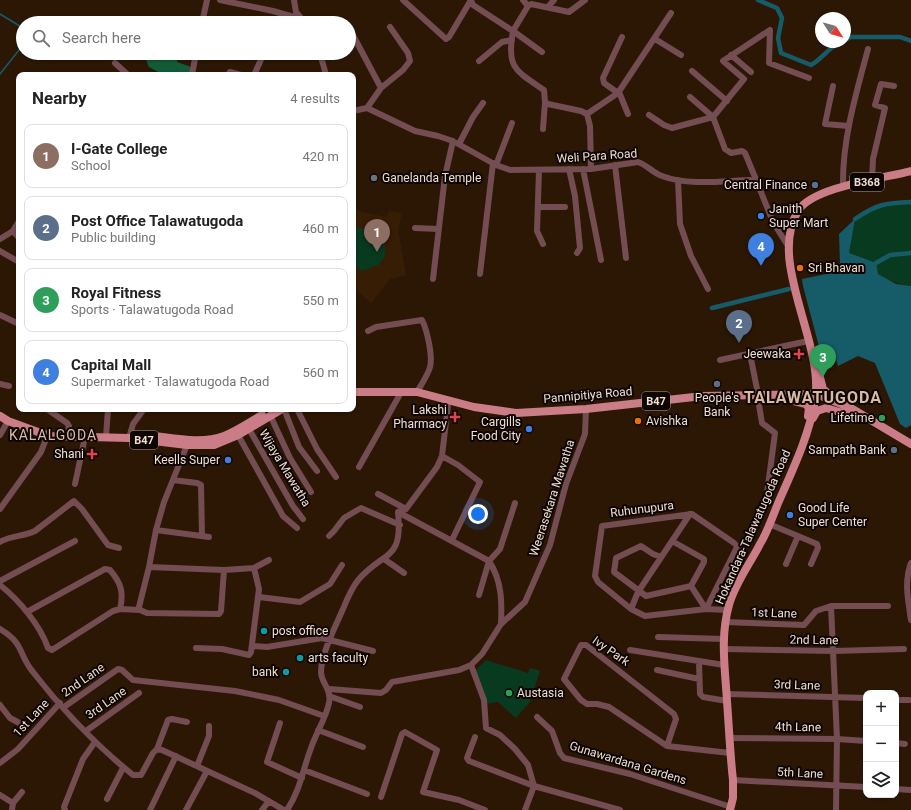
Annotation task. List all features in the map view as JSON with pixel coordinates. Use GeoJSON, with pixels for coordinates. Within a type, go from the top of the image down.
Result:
{"type":"FeatureCollection","features":[{"type":"Feature","properties":{"kind":"main road","name":"B368"},"geometry":{"type":"LineString","coordinates":[[815,397],[811,354],[788,246],[790,232],[799,209],[806,201],[823,192],[911,171]]}},
{"type":"Feature","properties":{"kind":"main road"},"geometry":{"type":"LineString","coordinates":[[776,394],[810,387],[812,381],[811,354]]}},
{"type":"Feature","properties":{"kind":"main road"},"geometry":{"type":"LineString","coordinates":[[811,354],[824,390],[844,405]]}},
{"type":"Feature","properties":{"kind":"main road","name":"Pannipitiya Road"},"geometry":{"type":"LineString","coordinates":[[356,392],[417,392],[496,411],[516,413],[586,412]]}},
{"type":"Feature","properties":{"kind":"main road","name":"Pannipitiya Road"},"geometry":{"type":"LineString","coordinates":[[758,397],[776,394],[815,397],[844,405],[911,444]]}},
{"type":"Feature","properties":{"kind":"main road","name":"Pannipitiya Road"},"geometry":{"type":"LineString","coordinates":[[356,396],[399,396],[448,405],[492,416],[516,418],[586,412],[703,396],[786,399],[815,397],[853,416],[911,450]]}},
{"type":"Feature","properties":{"kind":"main road","name":"Hokandara-Talawatugoda Road"},"geometry":{"type":"LineString","coordinates":[[730,808],[733,780],[723,649],[725,622],[728,610],[743,573],[761,543],[798,457],[807,431],[815,397]]}},
{"type":"Feature","properties":{"kind":"main road"},"geometry":{"type":"LineString","coordinates":[[786,399],[808,405],[807,431]]}},
{"type":"Feature","properties":{"kind":"main road"},"geometry":{"type":"LineString","coordinates":[[807,431],[815,413],[820,409],[826,408],[853,416]]}},
{"type":"Feature","properties":{"kind":"main road","name":"B47"},"geometry":{"type":"LineString","coordinates":[[0,410],[10,417],[49,434],[68,432],[202,440],[214,439],[235,431],[271,412]]}},
{"type":"Feature","properties":{"kind":"main road","name":"B47"},"geometry":{"type":"LineString","coordinates":[[129,436],[187,445],[214,445],[249,430],[271,412]]}},
{"type":"Feature","properties":{"kind":"main road","name":"B47"},"geometry":{"type":"LineString","coordinates":[[0,416],[8,422],[49,434],[85,437],[106,435]]}},
{"type":"Feature","properties":{"kind":"street"},"geometry":{"type":"LineString","coordinates":[[204,16],[207,0]]}},
{"type":"Feature","properties":{"kind":"street"},"geometry":{"type":"LineString","coordinates":[[220,0],[273,11],[288,16]]}},
{"type":"Feature","properties":{"kind":"street"},"geometry":{"type":"LineString","coordinates":[[294,0],[296,12],[299,16]]}},
{"type":"Feature","properties":{"kind":"street"},"geometry":{"type":"LineString","coordinates":[[404,0],[446,39],[449,37],[471,0]]}},
{"type":"Feature","properties":{"kind":"street"},"geometry":{"type":"LineString","coordinates":[[471,0],[473,5],[542,52]]}},
{"type":"Feature","properties":{"kind":"street"},"geometry":{"type":"LineString","coordinates":[[523,0],[528,6]]}},
{"type":"Feature","properties":{"kind":"street"},"geometry":{"type":"LineString","coordinates":[[548,7],[554,0]]}},
{"type":"Feature","properties":{"kind":"street"},"geometry":{"type":"LineString","coordinates":[[543,129],[545,102],[544,90],[518,72],[513,64],[510,49],[513,31],[528,6],[534,2],[569,12],[585,0]]}},
{"type":"Feature","properties":{"kind":"street"},"geometry":{"type":"LineString","coordinates":[[586,114],[619,92],[671,13]]}},
{"type":"Feature","properties":{"kind":"street"},"geometry":{"type":"LineString","coordinates":[[356,110],[367,108],[381,88],[403,70],[410,61],[408,53],[390,27]]}},
{"type":"Feature","properties":{"kind":"street"},"geometry":{"type":"LineString","coordinates":[[649,115],[664,125],[672,128],[713,117],[744,79],[723,61],[770,30],[769,63],[809,78]]}},
{"type":"Feature","properties":{"kind":"street"},"geometry":{"type":"LineString","coordinates":[[622,37],[603,78],[604,83],[619,92],[628,114]]}},
{"type":"Feature","properties":{"kind":"street"},"geometry":{"type":"LineString","coordinates":[[655,39],[681,55]]}},
{"type":"Feature","properties":{"kind":"street"},"geometry":{"type":"LineString","coordinates":[[479,61],[502,42],[512,40]]}},
{"type":"Feature","properties":{"kind":"street"},"geometry":{"type":"LineString","coordinates":[[356,41],[381,88]]}},
{"type":"Feature","properties":{"kind":"street"},"geometry":{"type":"LineString","coordinates":[[843,187],[844,152],[868,49]]}},
{"type":"Feature","properties":{"kind":"street"},"geometry":{"type":"LineString","coordinates":[[731,55],[750,72]]}},
{"type":"Feature","properties":{"kind":"street"},"geometry":{"type":"LineString","coordinates":[[193,72],[195,60]]}},
{"type":"Feature","properties":{"kind":"street"},"geometry":{"type":"LineString","coordinates":[[255,72],[261,60]]}},
{"type":"Feature","properties":{"kind":"street"},"geometry":{"type":"LineString","coordinates":[[322,60],[325,72]]}},
{"type":"Feature","properties":{"kind":"street"},"geometry":{"type":"LineString","coordinates":[[115,63],[125,72]]}},
{"type":"Feature","properties":{"kind":"street"},"geometry":{"type":"LineString","coordinates":[[692,72],[727,101]]}},
{"type":"Feature","properties":{"kind":"street"},"geometry":{"type":"LineString","coordinates":[[872,181],[875,148],[885,108],[875,105],[881,84],[894,86]]}},
{"type":"Feature","properties":{"kind":"street"},"geometry":{"type":"LineString","coordinates":[[833,86],[825,124],[849,126]]}},
{"type":"Feature","properties":{"kind":"street"},"geometry":{"type":"LineString","coordinates":[[690,97],[713,117],[725,149],[731,153],[742,151],[745,153],[773,222],[788,246]]}},
{"type":"Feature","properties":{"kind":"street"},"geometry":{"type":"LineString","coordinates":[[545,102],[548,104],[581,111],[586,114],[590,126],[591,169]]}},
{"type":"Feature","properties":{"kind":"street"},"geometry":{"type":"LineString","coordinates":[[459,144],[473,117],[483,103]]}},
{"type":"Feature","properties":{"kind":"street","name":"Weli Para Road"},"geometry":{"type":"LineString","coordinates":[[367,108],[415,131],[453,141],[494,164],[510,170],[591,169],[638,162],[645,164],[661,176],[678,180],[749,180],[757,182]]}},
{"type":"Feature","properties":{"kind":"street"},"geometry":{"type":"LineString","coordinates":[[480,274],[494,164],[512,122]]}},
{"type":"Feature","properties":{"kind":"street"},"geometry":{"type":"LineString","coordinates":[[433,279],[445,176],[453,141]]}},
{"type":"Feature","properties":{"kind":"street"},"geometry":{"type":"LineString","coordinates":[[615,165],[626,258]]}},
{"type":"Feature","properties":{"kind":"street"},"geometry":{"type":"LineString","coordinates":[[569,169],[576,203],[580,248],[576,253]]}},
{"type":"Feature","properties":{"kind":"street"},"geometry":{"type":"LineString","coordinates":[[583,169],[601,260]]}},
{"type":"Feature","properties":{"kind":"street"},"geometry":{"type":"LineString","coordinates":[[539,170],[536,231],[543,244]]}},
{"type":"Feature","properties":{"kind":"street"},"geometry":{"type":"LineString","coordinates":[[678,180],[680,224],[691,256],[708,288]]}},
{"type":"Feature","properties":{"kind":"street"},"geometry":{"type":"LineString","coordinates":[[538,207],[566,207]]}},
{"type":"Feature","properties":{"kind":"street"},"geometry":{"type":"LineString","coordinates":[[0,239],[13,231],[16,226]]}},
{"type":"Feature","properties":{"kind":"street"},"geometry":{"type":"LineString","coordinates":[[416,228],[438,229]]}},
{"type":"Feature","properties":{"kind":"street"},"geometry":{"type":"LineString","coordinates":[[13,231],[16,234]]}},
{"type":"Feature","properties":{"kind":"street"},"geometry":{"type":"LineString","coordinates":[[0,251],[16,260]]}},
{"type":"Feature","properties":{"kind":"street"},"geometry":{"type":"LineString","coordinates":[[0,315],[16,323]]}},
{"type":"Feature","properties":{"kind":"street"},"geometry":{"type":"LineString","coordinates":[[368,331],[376,327],[422,320],[426,328],[430,368],[417,392]]}},
{"type":"Feature","properties":{"kind":"street"},"geometry":{"type":"LineString","coordinates":[[720,360],[808,341]]}},
{"type":"Feature","properties":{"kind":"street"},"geometry":{"type":"LineString","coordinates":[[750,354],[762,423],[775,433],[766,501]]}},
{"type":"Feature","properties":{"kind":"street"},"geometry":{"type":"LineString","coordinates":[[0,384],[9,386]]}},
{"type":"Feature","properties":{"kind":"street"},"geometry":{"type":"LineString","coordinates":[[359,467],[399,396]]}},
{"type":"Feature","properties":{"kind":"street"},"geometry":{"type":"LineString","coordinates":[[398,512],[406,509],[437,467],[442,456],[448,405]]}},
{"type":"Feature","properties":{"kind":"street"},"geometry":{"type":"LineString","coordinates":[[51,412],[67,423],[69,426],[68,432]]}},
{"type":"Feature","properties":{"kind":"street"},"geometry":{"type":"LineString","coordinates":[[106,435],[108,412]]}},
{"type":"Feature","properties":{"kind":"street"},"geometry":{"type":"LineString","coordinates":[[129,436],[134,424],[142,412]]}},
{"type":"Feature","properties":{"kind":"street"},"geometry":{"type":"LineString","coordinates":[[271,412],[290,458],[311,492]]}},
{"type":"Feature","properties":{"kind":"street"},"geometry":{"type":"LineString","coordinates":[[284,412],[299,447],[317,471]]}},
{"type":"Feature","properties":{"kind":"street"},"geometry":{"type":"LineString","coordinates":[[298,412],[317,449],[336,477]]}},
{"type":"Feature","properties":{"kind":"street","name":"Weerasekara Mawatha"},"geometry":{"type":"LineString","coordinates":[[329,689],[381,693],[386,690],[392,682],[459,670],[471,665],[482,654],[501,624],[525,602],[550,545],[566,484],[585,434],[586,412]]}},
{"type":"Feature","properties":{"kind":"street"},"geometry":{"type":"LineString","coordinates":[[0,435],[8,422]]}},
{"type":"Feature","properties":{"kind":"street","name":"Wijaya Mawatha"},"geometry":{"type":"LineString","coordinates":[[249,430],[293,506],[303,519]]}},
{"type":"Feature","properties":{"kind":"street"},"geometry":{"type":"LineString","coordinates":[[0,509],[41,452],[49,434]]}},
{"type":"Feature","properties":{"kind":"street"},"geometry":{"type":"LineString","coordinates":[[238,436],[283,516],[297,528]]}},
{"type":"Feature","properties":{"kind":"street"},"geometry":{"type":"LineString","coordinates":[[75,484],[85,437]]}},
{"type":"Feature","properties":{"kind":"street"},"geometry":{"type":"LineString","coordinates":[[140,610],[139,606],[150,567],[156,530],[164,502],[187,445]]}},
{"type":"Feature","properties":{"kind":"street"},"geometry":{"type":"LineString","coordinates":[[442,456],[458,465],[480,482],[452,540]]}},
{"type":"Feature","properties":{"kind":"street"},"geometry":{"type":"LineString","coordinates":[[156,530],[205,537],[201,485],[197,483],[173,480]]}},
{"type":"Feature","properties":{"kind":"street"},"geometry":{"type":"LineString","coordinates":[[378,494],[406,509]]}},
{"type":"Feature","properties":{"kind":"street"},"geometry":{"type":"LineString","coordinates":[[0,542],[11,536],[27,535],[74,500],[108,545],[120,548]]}},
{"type":"Feature","properties":{"kind":"street"},"geometry":{"type":"LineString","coordinates":[[479,595],[489,561],[500,550],[515,503]]}},
{"type":"Feature","properties":{"kind":"street"},"geometry":{"type":"LineString","coordinates":[[328,536],[344,518],[361,508],[400,525]]}},
{"type":"Feature","properties":{"kind":"street"},"geometry":{"type":"LineString","coordinates":[[398,512],[489,561],[496,572],[501,595],[501,624]]}},
{"type":"Feature","properties":{"kind":"street"},"geometry":{"type":"LineString","coordinates":[[288,810],[296,796],[329,702],[329,689],[321,676],[321,670],[330,639],[346,601],[358,580],[392,552],[398,542],[400,525],[398,512]]}},
{"type":"Feature","properties":{"kind":"street","name":"Ruhunupura"},"geometry":{"type":"LineString","coordinates":[[631,610],[638,592],[690,514]]}},
{"type":"Feature","properties":{"kind":"street","name":"Ruhunupura"},"geometry":{"type":"LineString","coordinates":[[706,609],[737,546],[692,514],[602,526],[595,576],[598,582],[631,610],[645,616],[706,609],[728,610]]}},
{"type":"Feature","properties":{"kind":"street"},"geometry":{"type":"LineString","coordinates":[[769,524],[818,545],[811,564]]}},
{"type":"Feature","properties":{"kind":"street"},"geometry":{"type":"LineString","coordinates":[[786,564],[798,536]]}},
{"type":"Feature","properties":{"kind":"street"},"geometry":{"type":"LineString","coordinates":[[0,581],[75,541]]}},
{"type":"Feature","properties":{"kind":"street"},"geometry":{"type":"LineString","coordinates":[[661,557],[653,554],[641,546],[616,558],[614,572],[638,592],[646,596],[690,586],[704,562],[704,559],[672,541]]}},
{"type":"Feature","properties":{"kind":"street"},"geometry":{"type":"LineString","coordinates":[[384,559],[404,573]]}},
{"type":"Feature","properties":{"kind":"street"},"geometry":{"type":"LineString","coordinates":[[150,567],[224,570],[254,568],[269,560]]}},
{"type":"Feature","properties":{"kind":"street"},"geometry":{"type":"LineString","coordinates":[[911,563],[907,577],[908,601],[911,620]]}},
{"type":"Feature","properties":{"kind":"street"},"geometry":{"type":"LineString","coordinates":[[259,597],[300,602],[330,584],[342,565]]}},
{"type":"Feature","properties":{"kind":"street"},"geometry":{"type":"LineString","coordinates":[[196,648],[222,649],[249,655],[253,646],[259,597],[254,568]]}},
{"type":"Feature","properties":{"kind":"street"},"geometry":{"type":"LineString","coordinates":[[27,612],[105,569],[110,570],[116,577],[122,591],[123,597],[120,609]]}},
{"type":"Feature","properties":{"kind":"street"},"geometry":{"type":"LineString","coordinates":[[0,585],[13,595],[27,612],[33,623],[43,634],[48,648],[52,650],[113,611],[120,609],[140,610],[147,613],[219,614],[222,611],[224,570]]}},
{"type":"Feature","properties":{"kind":"street"},"geometry":{"type":"LineString","coordinates":[[690,586],[706,609]]}},
{"type":"Feature","properties":{"kind":"street"},"geometry":{"type":"LineString","coordinates":[[831,606],[837,739],[836,810]]}},
{"type":"Feature","properties":{"kind":"street","name":"1st Lane"},"geometry":{"type":"LineString","coordinates":[[725,622],[804,625],[816,611],[831,606],[888,606]]}},
{"type":"Feature","properties":{"kind":"street"},"geometry":{"type":"LineString","coordinates":[[0,629],[15,639],[31,671],[96,742],[133,776],[141,775],[153,753],[157,749],[168,720],[172,719],[187,722]]}},
{"type":"Feature","properties":{"kind":"street"},"geometry":{"type":"LineString","coordinates":[[658,636],[723,639]]}},
{"type":"Feature","properties":{"kind":"street"},"geometry":{"type":"LineString","coordinates":[[253,646],[267,647],[322,638],[373,651]]}},
{"type":"Feature","properties":{"kind":"street","name":"Ivy Park"},"geometry":{"type":"LineString","coordinates":[[667,746],[676,718],[674,714],[586,645],[581,645],[564,679],[586,704],[597,704],[609,707],[667,746],[730,753]]}},
{"type":"Feature","properties":{"kind":"street","name":"2nd Lane"},"geometry":{"type":"LineString","coordinates":[[723,649],[833,651],[904,649]]}},
{"type":"Feature","properties":{"kind":"street"},"geometry":{"type":"LineString","coordinates":[[630,650],[724,665]]}},
{"type":"Feature","properties":{"kind":"street"},"geometry":{"type":"LineString","coordinates":[[657,670],[699,679],[699,662]]}},
{"type":"Feature","properties":{"kind":"street"},"geometry":{"type":"LineString","coordinates":[[471,665],[484,700],[486,728],[500,735],[515,749],[528,765],[534,786],[525,810]]}},
{"type":"Feature","properties":{"kind":"street","name":"2nd Lane"},"geometry":{"type":"LineString","coordinates":[[62,705],[118,669],[122,670],[133,680],[235,691],[279,700],[324,716]]}},
{"type":"Feature","properties":{"kind":"street","name":"3rd Lane"},"geometry":{"type":"LineString","coordinates":[[699,679],[700,694],[703,697],[863,698]]}},
{"type":"Feature","properties":{"kind":"street","name":"3rd Lane"},"geometry":{"type":"LineString","coordinates":[[86,731],[139,693]]}},
{"type":"Feature","properties":{"kind":"street"},"geometry":{"type":"LineString","coordinates":[[329,696],[360,707]]}},
{"type":"Feature","properties":{"kind":"street"},"geometry":{"type":"LineString","coordinates":[[899,700],[909,700]]}},
{"type":"Feature","properties":{"kind":"street"},"geometry":{"type":"LineString","coordinates":[[0,705],[10,718],[23,725]]}},
{"type":"Feature","properties":{"kind":"street","name":"1st Lane"},"geometry":{"type":"LineString","coordinates":[[0,763],[18,749],[62,705]]}},
{"type":"Feature","properties":{"kind":"street","name":"Gunawardana Gardens"},"geometry":{"type":"LineString","coordinates":[[537,717],[552,731],[560,753],[564,758],[630,774],[730,808]]}},
{"type":"Feature","properties":{"kind":"street"},"geometry":{"type":"LineString","coordinates":[[280,723],[267,762],[302,778]]}},
{"type":"Feature","properties":{"kind":"street"},"geometry":{"type":"LineString","coordinates":[[197,766],[209,736],[209,726]]}},
{"type":"Feature","properties":{"kind":"street"},"geometry":{"type":"LineString","coordinates":[[318,730],[363,747]]}},
{"type":"Feature","properties":{"kind":"street"},"geometry":{"type":"LineString","coordinates":[[381,797],[402,734],[405,732],[437,750],[423,792],[459,800],[485,810]]}},
{"type":"Feature","properties":{"kind":"street"},"geometry":{"type":"LineString","coordinates":[[475,737],[467,758],[470,761],[534,786],[620,810]]}},
{"type":"Feature","properties":{"kind":"street","name":"4th Lane"},"geometry":{"type":"LineString","coordinates":[[730,738],[837,739],[863,741]]}},
{"type":"Feature","properties":{"kind":"street"},"geometry":{"type":"LineString","coordinates":[[65,810],[64,807],[83,759],[96,742]]}},
{"type":"Feature","properties":{"kind":"street"},"geometry":{"type":"LineString","coordinates":[[899,743],[905,744]]}},
{"type":"Feature","properties":{"kind":"street"},"geometry":{"type":"LineString","coordinates":[[157,749],[197,766],[269,801],[284,810]]}},
{"type":"Feature","properties":{"kind":"street"},"geometry":{"type":"LineString","coordinates":[[150,810],[176,756]]}},
{"type":"Feature","properties":{"kind":"street"},"geometry":{"type":"LineString","coordinates":[[107,799],[123,768]]}},
{"type":"Feature","properties":{"kind":"street"},"geometry":{"type":"LineString","coordinates":[[304,770],[367,794]]}},
{"type":"Feature","properties":{"kind":"street"},"geometry":{"type":"LineString","coordinates":[[186,810],[207,771]]}},
{"type":"Feature","properties":{"kind":"street","name":"5th Lane"},"geometry":{"type":"LineString","coordinates":[[733,780],[863,787]]}},
{"type":"Feature","properties":{"kind":"street"},"geometry":{"type":"LineString","coordinates":[[899,789],[910,790]]}},
{"type":"Feature","properties":{"kind":"street"},"geometry":{"type":"LineString","coordinates":[[12,810],[13,803],[22,792]]}},
{"type":"Feature","properties":{"kind":"street"},"geometry":{"type":"LineString","coordinates":[[0,795],[13,803]]}},
{"type":"Feature","properties":{"kind":"street"},"geometry":{"type":"LineString","coordinates":[[262,810],[269,801]]}},
{"type":"Feature","properties":{"kind":"shaded area"},"geometry":{"type":"Polygon","coordinates":[[[356,211],[387,217],[389,211],[402,213],[398,229],[406,275],[390,279],[371,303],[356,290],[356,211]]]}},
{"type":"Feature","properties":{"kind":"green space"},"geometry":{"type":"Polygon","coordinates":[[[146,60],[177,60],[177,62],[194,68],[193,72],[158,72],[149,67],[146,60]]]}},
{"type":"Feature","properties":{"kind":"green space"},"geometry":{"type":"Polygon","coordinates":[[[911,202],[911,286],[893,282],[877,274],[848,253],[855,219],[869,210],[882,205],[911,202]]]}},
{"type":"Feature","properties":{"kind":"green space"},"geometry":{"type":"Polygon","coordinates":[[[356,228],[384,233],[385,256],[378,265],[362,271],[356,266],[356,228]]]}},
{"type":"Feature","properties":{"kind":"green space","name":"Austasia"},"geometry":{"type":"Polygon","coordinates":[[[486,660],[528,673],[530,668],[540,671],[530,702],[516,718],[498,702],[486,704],[474,672],[486,660]]]}},
{"type":"Feature","properties":{"kind":"water"},"geometry":{"type":"Polygon","coordinates":[[[855,219],[849,253],[876,263],[878,274],[896,284],[911,286],[911,425],[906,428],[900,424],[875,363],[858,356],[838,366],[834,352],[821,354],[803,286],[802,279],[836,272],[840,263],[839,234],[855,219]]]}},
{"type":"Feature","properties":{"kind":"waterway"},"geometry":{"type":"LineString","coordinates":[[758,0],[777,8],[782,18],[778,38],[781,53],[811,65],[832,48]]}},
{"type":"Feature","properties":{"kind":"waterway"},"geometry":{"type":"LineString","coordinates":[[0,14],[16,24]]}},
{"type":"Feature","properties":{"kind":"waterway"},"geometry":{"type":"LineString","coordinates":[[851,37],[900,37],[911,41]]}},
{"type":"Feature","properties":{"kind":"waterway"},"geometry":{"type":"LineString","coordinates":[[0,74],[16,54]]}},
{"type":"Feature","properties":{"kind":"waterway"},"geometry":{"type":"LineString","coordinates":[[855,219],[869,210],[882,205],[911,202]]}},
{"type":"Feature","properties":{"kind":"waterway"},"geometry":{"type":"LineString","coordinates":[[876,263],[890,255],[911,253]]}},
{"type":"Feature","properties":{"kind":"waterway"},"geometry":{"type":"LineString","coordinates":[[712,308],[789,289]]}},
{"type":"Feature","properties":{"kind":"place","name":"Ganelanda Temple"},"geometry":{"type":"Point","coordinates":[374,178]}},
{"type":"Feature","properties":{"kind":"place","name":"Central Finance"},"geometry":{"type":"Point","coordinates":[815,185]}},
{"type":"Feature","properties":{"kind":"place","name":"Janith Super Mart"},"geometry":{"type":"Point","coordinates":[761,216]}},
{"type":"Feature","properties":{"kind":"place","name":"I-Gate College"},"geometry":{"type":"Point","coordinates":[377,252]}},
{"type":"Feature","properties":{"kind":"place","name":"Capital Mall"},"geometry":{"type":"Point","coordinates":[761,266]}},
{"type":"Feature","properties":{"kind":"place","name":"Sri Bhavan"},"geometry":{"type":"Point","coordinates":[800,268]}},
{"type":"Feature","properties":{"kind":"place","name":"Post Office Talawatugoda"},"geometry":{"type":"Point","coordinates":[739,343]}},
{"type":"Feature","properties":{"kind":"place","name":"Jeewaka"},"geometry":{"type":"Point","coordinates":[799,354]}},
{"type":"Feature","properties":{"kind":"place","name":"Royal Fitness"},"geometry":{"type":"Point","coordinates":[823,377]}},
{"type":"Feature","properties":{"kind":"place","name":"People's Bank"},"geometry":{"type":"Point","coordinates":[717,384]}},
{"type":"Feature","properties":{"kind":"place","name":"Lakshi Pharmacy"},"geometry":{"type":"Point","coordinates":[455,417]}},
{"type":"Feature","properties":{"kind":"place","name":"Lifetime"},"geometry":{"type":"Point","coordinates":[882,418]}},
{"type":"Feature","properties":{"kind":"place","name":"Avishka"},"geometry":{"type":"Point","coordinates":[638,421]}},
{"type":"Feature","properties":{"kind":"place","name":"Cargills Food City"},"geometry":{"type":"Point","coordinates":[529,429]}},
{"type":"Feature","properties":{"kind":"place","name":"Sampath Bank"},"geometry":{"type":"Point","coordinates":[894,450]}},
{"type":"Feature","properties":{"kind":"place","name":"Shani"},"geometry":{"type":"Point","coordinates":[92,454]}},
{"type":"Feature","properties":{"kind":"place","name":"Keells Super"},"geometry":{"type":"Point","coordinates":[228,460]}},
{"type":"Feature","properties":{"kind":"place","name":"Good Life Super Center"},"geometry":{"type":"Point","coordinates":[790,515]}},
{"type":"Feature","properties":{"kind":"place","name":"post office"},"geometry":{"type":"Point","coordinates":[264,631]}},
{"type":"Feature","properties":{"kind":"place","name":"arts faculty"},"geometry":{"type":"Point","coordinates":[300,658]}},
{"type":"Feature","properties":{"kind":"place","name":"bank"},"geometry":{"type":"Point","coordinates":[286,672]}},
{"type":"Feature","properties":{"kind":"place","name":"Austasia"},"geometry":{"type":"Point","coordinates":[509,693]}},
{"type":"Feature","properties":{"kind":"district","name":"TALAWATUGODA"},"geometry":{"type":"Point","coordinates":[813,397]}},
{"type":"Feature","properties":{"kind":"district","name":"KALALGODA"},"geometry":{"type":"Point","coordinates":[53,435]}}]}
